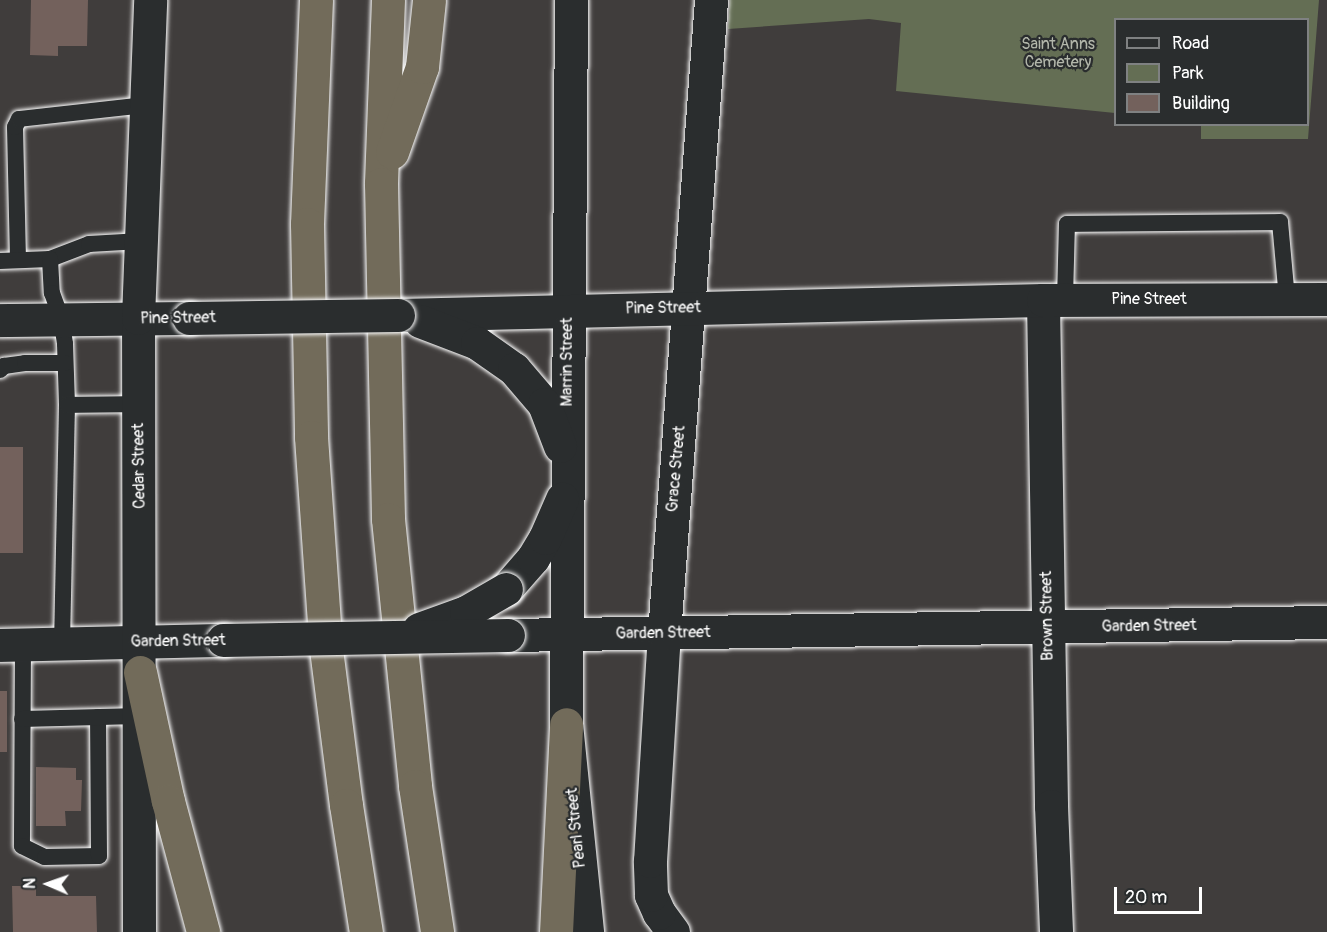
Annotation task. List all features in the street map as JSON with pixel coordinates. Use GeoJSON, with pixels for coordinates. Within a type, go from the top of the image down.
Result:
{"type":"FeatureCollection","features":[{"type":"Feature","properties":{"kind":"highway"},"geometry":{"type":"LineString","coordinates":[[316,0],[307,235],[311,436],[330,679],[366,932]]}},
{"type":"Feature","properties":{"kind":"highway"},"geometry":{"type":"LineString","coordinates":[[388,0],[381,184],[388,519],[415,786],[437,932]]}},
{"type":"Feature","properties":{"kind":"highway"},"geometry":{"type":"LineString","coordinates":[[381,184],[422,66],[429,0]]}},
{"type":"Feature","properties":{"kind":"highway"},"geometry":{"type":"LineString","coordinates":[[140,657],[168,801],[203,932]]}},
{"type":"Feature","properties":{"kind":"highway"},"geometry":{"type":"LineString","coordinates":[[556,932],[566,724]]}},
{"type":"Feature","properties":{"kind":"main road","name":"Cedar Street"},"geometry":{"type":"LineString","coordinates":[[139,932],[138,318],[150,0]]}},
{"type":"Feature","properties":{"kind":"main road","name":"Marrin Street"},"geometry":{"type":"LineString","coordinates":[[566,724],[567,310],[571,0]]}},
{"type":"Feature","properties":{"kind":"main road","name":"Grace Street"},"geometry":{"type":"LineString","coordinates":[[673,932],[659,913],[651,895],[650,861],[664,633],[711,0]]}},
{"type":"Feature","properties":{"kind":"main road","name":"Pine Street"},"geometry":{"type":"LineString","coordinates":[[0,320],[398,315],[1054,300],[1327,299]]}},
{"type":"Feature","properties":{"kind":"main road","name":"Brown Street"},"geometry":{"type":"LineString","coordinates":[[1054,300],[1048,628],[1056,932]]}},
{"type":"Feature","properties":{"kind":"main road"},"geometry":{"type":"LineString","coordinates":[[386,638],[420,629],[466,612],[506,589],[520,575],[545,538],[568,475],[558,438],[544,405],[529,384],[497,355],[453,333],[398,315]]}},
{"type":"Feature","properties":{"kind":"main road","name":"Garden Street"},"geometry":{"type":"LineString","coordinates":[[11,645],[62,644],[140,657],[223,640],[1327,622]]}},
{"type":"Feature","properties":{"kind":"main road","name":"Pearl Street"},"geometry":{"type":"LineString","coordinates":[[566,724],[587,932]]}},
{"type":"Feature","properties":{"kind":"lane"},"geometry":{"type":"LineString","coordinates":[[18,260],[15,127],[19,119],[146,105]]}},
{"type":"Feature","properties":{"kind":"lane"},"geometry":{"type":"LineString","coordinates":[[1054,300],[1067,224],[1268,222],[1280,222],[1287,299]]}},
{"type":"Feature","properties":{"kind":"lane"},"geometry":{"type":"LineString","coordinates":[[0,261],[50,259],[89,244],[141,241]]}},
{"type":"Feature","properties":{"kind":"lane"},"geometry":{"type":"LineString","coordinates":[[50,259],[52,293],[61,318],[67,405],[62,644]]}},
{"type":"Feature","properties":{"kind":"lane"},"geometry":{"type":"LineString","coordinates":[[0,370],[4,366],[25,363],[65,363]]}},
{"type":"Feature","properties":{"kind":"lane"},"geometry":{"type":"LineString","coordinates":[[67,405],[139,404]]}},
{"type":"Feature","properties":{"kind":"lane"},"geometry":{"type":"LineString","coordinates":[[11,645],[22,719],[22,846],[45,857],[99,856],[98,717]]}},
{"type":"Feature","properties":{"kind":"lane"},"geometry":{"type":"LineString","coordinates":[[22,719],[140,716]]}},
{"type":"Feature","properties":{"kind":"green space","name":"Saint Anns Cemetery"},"geometry":{"type":"Polygon","coordinates":[[[730,0],[1319,0],[1308,139],[1201,139],[1201,126],[1309,126],[1309,18],[1114,18],[1114,113],[896,91],[901,23],[869,19],[728,29],[730,0]]]}},
{"type":"Feature","properties":{"kind":"building"},"geometry":{"type":"Polygon","coordinates":[[[31,0],[88,0],[87,46],[58,46],[58,56],[30,55],[31,0]]]}},
{"type":"Feature","properties":{"kind":"building"},"geometry":{"type":"Polygon","coordinates":[[[0,447],[23,447],[23,553],[0,553],[0,447]]]}},
{"type":"Feature","properties":{"kind":"building"},"geometry":{"type":"Polygon","coordinates":[[[0,691],[7,691],[7,752],[0,752],[0,691]]]}},
{"type":"Feature","properties":{"kind":"building"},"geometry":{"type":"Polygon","coordinates":[[[36,767],[76,768],[76,780],[82,780],[81,811],[65,811],[66,826],[36,826],[36,767]]]}},
{"type":"Feature","properties":{"kind":"building"},"geometry":{"type":"Polygon","coordinates":[[[12,886],[36,886],[36,896],[96,896],[97,932],[13,932],[12,886]]]}}]}
